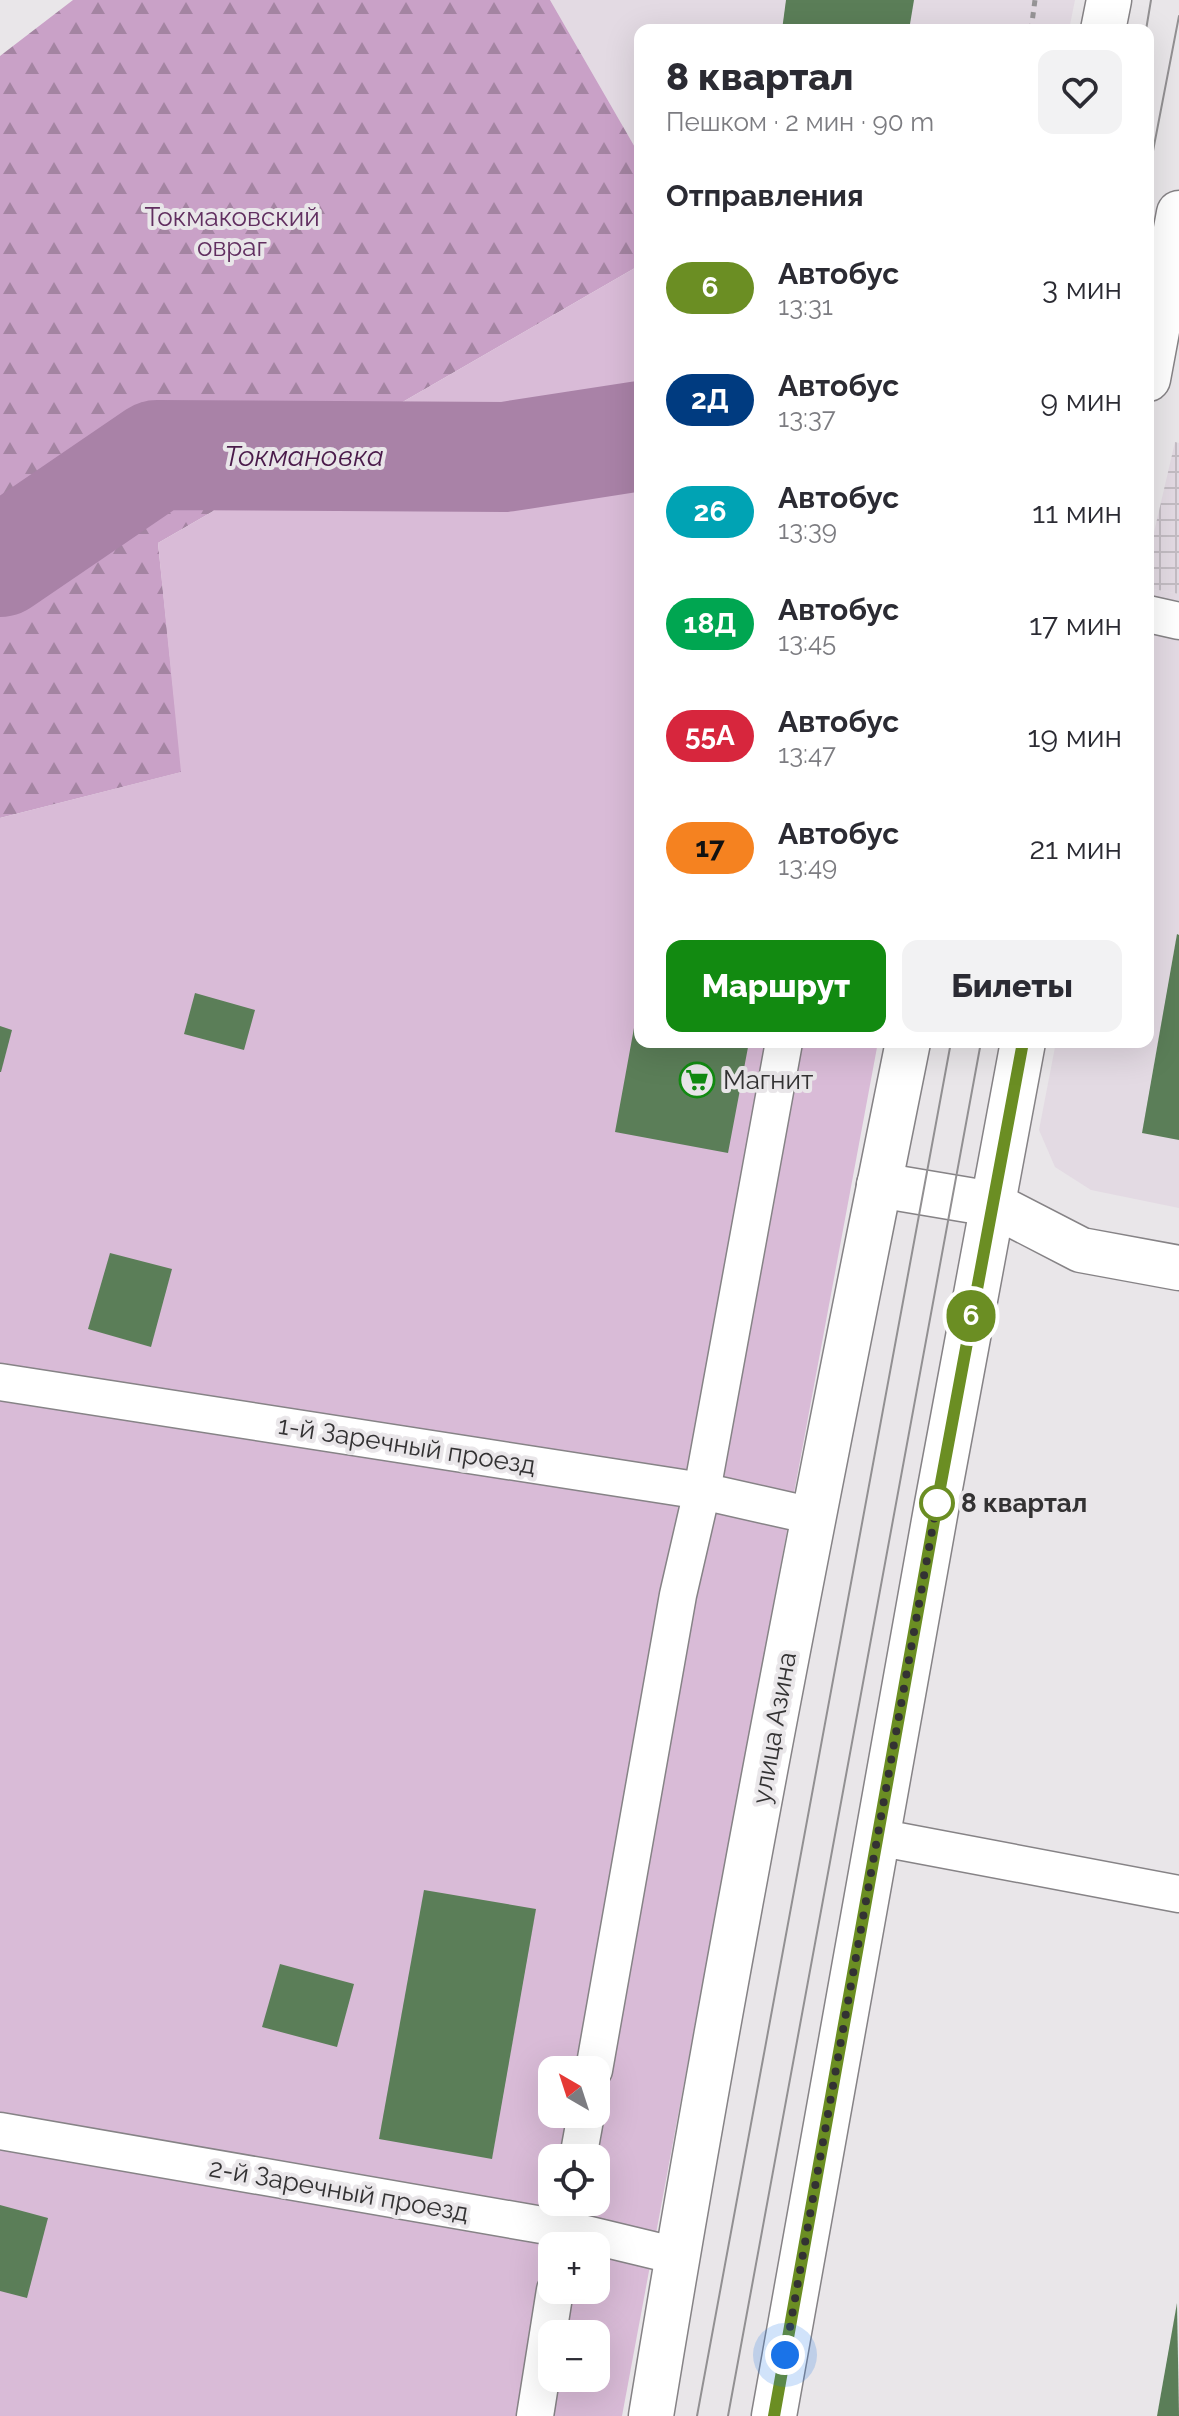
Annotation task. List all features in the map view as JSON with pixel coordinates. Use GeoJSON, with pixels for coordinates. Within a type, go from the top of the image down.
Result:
{"type":"FeatureCollection","features":[{"type":"Feature","properties":{"kind":"main road"},"geometry":{"type":"LineString","coordinates":[[1104,24],[1109,0]]}},
{"type":"Feature","properties":{"kind":"main road"},"geometry":{"type":"LineString","coordinates":[[1154,347],[1179,213]]}},
{"type":"Feature","properties":{"kind":"main road","name":"улица Азина"},"geometry":{"type":"LineString","coordinates":[[651,2416],[677,2256],[813,1516],[907,1048]]}},
{"type":"Feature","properties":{"kind":"main road"},"geometry":{"type":"LineString","coordinates":[[774,2416],[1022,1048]]}},
{"type":"Feature","properties":{"kind":"main road"},"geometry":{"type":"LineString","coordinates":[[879,1185],[992,1204],[1081,1250],[1179,1268]]}},
{"type":"Feature","properties":{"kind":"lane"},"geometry":{"type":"LineString","coordinates":[[1154,615],[1179,621]]}},
{"type":"Feature","properties":{"kind":"lane"},"geometry":{"type":"LineString","coordinates":[[596,2056],[678,1595],[702,1491],[783,1048]]}},
{"type":"Feature","properties":{"kind":"lane","name":"1-й Заречный проезд"},"geometry":{"type":"LineString","coordinates":[[0,1382],[702,1491],[813,1516]]}},
{"type":"Feature","properties":{"kind":"lane"},"geometry":{"type":"LineString","coordinates":[[877,1837],[1179,1894]]}},
{"type":"Feature","properties":{"kind":"lane","name":"2-й Заречный проезд"},"geometry":{"type":"LineString","coordinates":[[0,2131],[566,2226],[677,2256]]}},
{"type":"Feature","properties":{"kind":"lane"},"geometry":{"type":"LineString","coordinates":[[535,2416],[553,2304]]}},
{"type":"Feature","properties":{"kind":"path"},"geometry":{"type":"LineString","coordinates":[[1032,24],[1035,0]]}},
{"type":"Feature","properties":{"kind":"shaded area"},"geometry":{"type":"Polygon","coordinates":[[[550,0],[1075,0],[1070,24],[634,24],[634,146],[550,0]]]}},
{"type":"Feature","properties":{"kind":"shaded area"},"geometry":{"type":"Polygon","coordinates":[[[634,268],[634,1048],[877,1048],[622,2416],[0,2416],[0,818],[181,772],[158,543],[634,268]]]}},
{"type":"Feature","properties":{"kind":"shaded area"},"geometry":{"type":"Polygon","coordinates":[[[1175,442],[1179,443],[1179,594],[1154,589],[1154,532],[1175,442]]]}},
{"type":"Feature","properties":{"kind":"shaded area"},"geometry":{"type":"Polygon","coordinates":[[[1154,589],[1179,594],[1179,1208],[1091,1190],[1055,1167],[1039,1130],[1055,1048],[1154,1048],[1154,589]]]}},
{"type":"Feature","properties":{"kind":"green space","name":"Токмаковский овраг"},"geometry":{"type":"Polygon","coordinates":[[[73,0],[550,0],[634,146],[634,268],[158,543],[182,772],[0,818],[0,56],[73,0]]]}},
{"type":"Feature","properties":{"kind":"building"},"geometry":{"type":"Polygon","coordinates":[[[786,0],[914,0],[910,24],[783,24],[786,0]]]}},
{"type":"Feature","properties":{"kind":"building"},"geometry":{"type":"Polygon","coordinates":[[[1179,935],[1179,1140],[1142,1133],[1179,935]]]}},
{"type":"Feature","properties":{"kind":"building"},"geometry":{"type":"Polygon","coordinates":[[[195,993],[255,1010],[244,1050],[184,1034],[195,993]]]}},
{"type":"Feature","properties":{"kind":"building"},"geometry":{"type":"Polygon","coordinates":[[[0,1026],[12,1030],[1,1072],[0,1072],[0,1026]]]}},
{"type":"Feature","properties":{"kind":"building"},"geometry":{"type":"Polygon","coordinates":[[[634,1028],[634,1048],[748,1048],[728,1153],[615,1132],[634,1028]]]}},
{"type":"Feature","properties":{"kind":"building"},"geometry":{"type":"Polygon","coordinates":[[[110,1253],[172,1269],[151,1347],[88,1329],[110,1253]]]}},
{"type":"Feature","properties":{"kind":"building"},"geometry":{"type":"Polygon","coordinates":[[[424,1890],[536,1909],[492,2159],[379,2139],[424,1890]]]}},
{"type":"Feature","properties":{"kind":"building"},"geometry":{"type":"Polygon","coordinates":[[[280,1964],[354,1984],[337,2047],[262,2027],[280,1964]]]}},
{"type":"Feature","properties":{"kind":"building"},"geometry":{"type":"Polygon","coordinates":[[[0,2205],[48,2218],[27,2298],[0,2291],[0,2205]]]}},
{"type":"Feature","properties":{"kind":"building"},"geometry":{"type":"Polygon","coordinates":[[[1177,2303],[1179,2416],[1157,2416],[1177,2303]]]}},
{"type":"Feature","properties":{"kind":"waterway","name":"Токмановка"},"geometry":{"type":"LineString","coordinates":[[0,562],[157,455],[505,457],[634,437]]}},
{"type":"Feature","properties":{"kind":"tram line"},"geometry":{"type":"LineString","coordinates":[[1147,24],[1151,0]]}},
{"type":"Feature","properties":{"kind":"tram line"},"geometry":{"type":"LineString","coordinates":[[1154,146],[1179,16]]}},
{"type":"Feature","properties":{"kind":"tram line"},"geometry":{"type":"LineString","coordinates":[[697,2416],[950,1048]]}},
{"type":"Feature","properties":{"kind":"tram line"},"geometry":{"type":"LineString","coordinates":[[728,2416],[980,1048]]}},
{"type":"Feature","properties":{"kind":"bus line","name":"6"},"geometry":{"type":"LineString","coordinates":[[774,2416],[1022,1048]]}},
{"type":"Feature","properties":{"kind":"place","name":"Магнит"},"geometry":{"type":"Point","coordinates":[697,1080]}},
{"type":"Feature","properties":{"kind":"place","name":"8 квартал"},"geometry":{"type":"Point","coordinates":[937,1503]}},
{"type":"Feature","properties":{"kind":"route"},"geometry":{"type":"LineString","coordinates":[[785,2355],[937,1503]]}}]}
